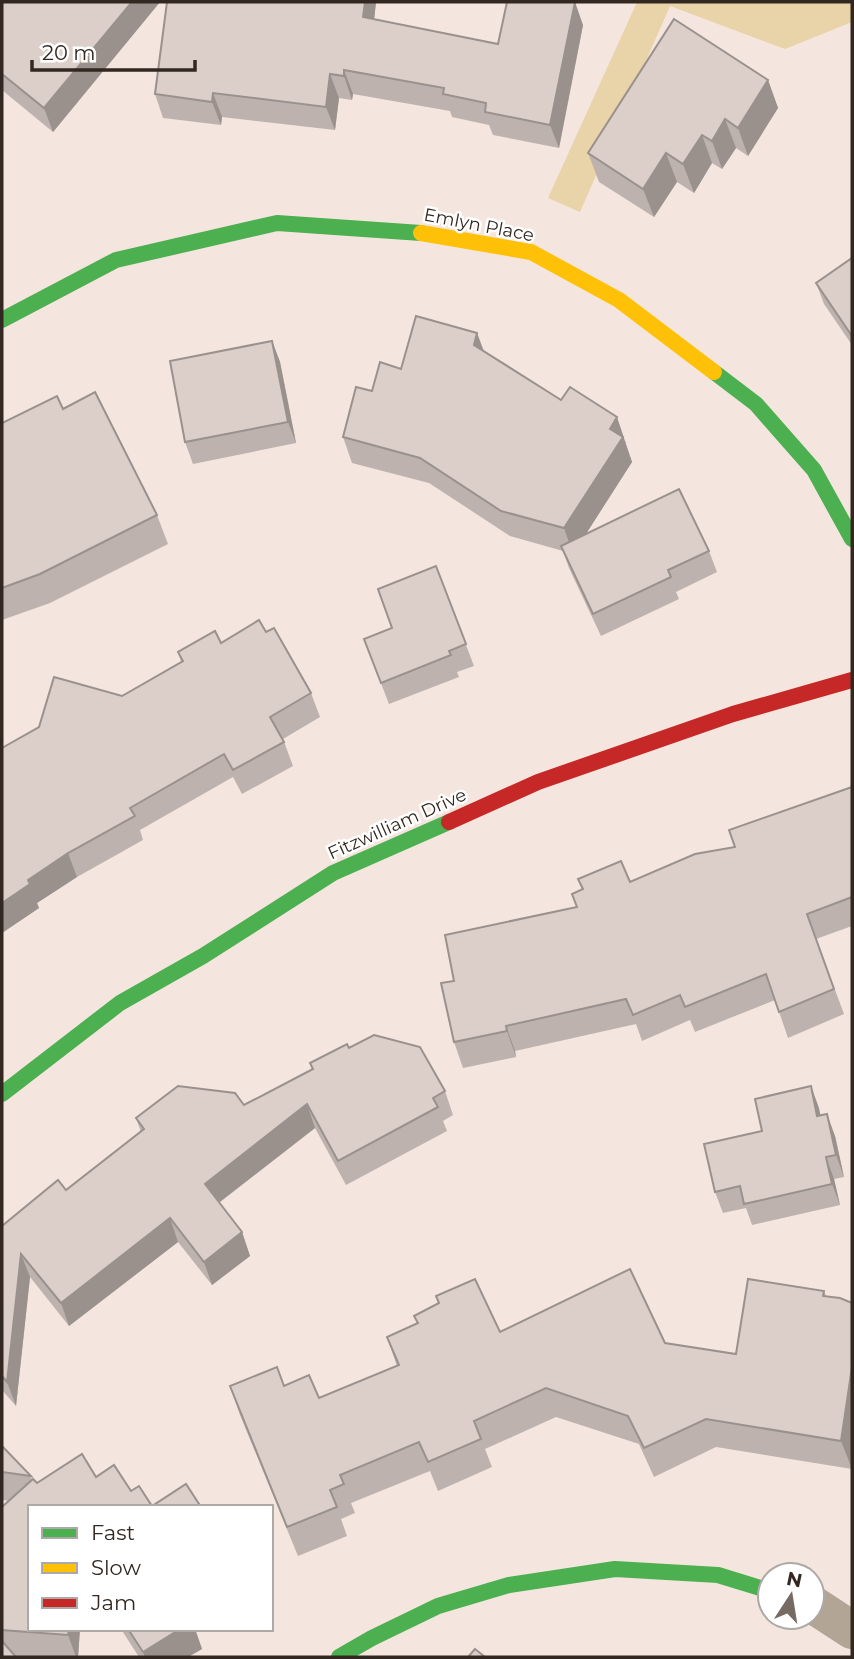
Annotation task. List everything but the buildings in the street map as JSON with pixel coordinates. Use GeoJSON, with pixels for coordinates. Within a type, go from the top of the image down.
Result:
{"type":"FeatureCollection","features":[{"type":"Feature","properties":{"kind":"street","name":"Emlyn Place"},"geometry":{"type":"LineString","coordinates":[[2,320],[116,260],[276,223],[407,231],[531,252],[619,300],[756,404],[814,470],[852,539]]}},
{"type":"Feature","properties":{"kind":"street","name":"Fitzwilliam Drive"},"geometry":{"type":"LineString","coordinates":[[2,1094],[120,1003],[203,957],[333,873],[538,782],[733,714],[852,680]]}},
{"type":"Feature","properties":{"kind":"street"},"geometry":{"type":"LineString","coordinates":[[339,1657],[438,1606],[509,1585],[615,1569],[718,1575],[756,1587]]}},
{"type":"Feature","properties":{"kind":"street"},"geometry":{"type":"LineString","coordinates":[[826,1613],[852,1630]]}},
{"type":"Feature","properties":{"kind":"shaded area"},"geometry":{"type":"Polygon","coordinates":[[[637,2],[852,2],[852,22],[785,49],[670,6],[580,212],[548,198],[637,2]]]}},
{"type":"Feature","properties":{"kind":"traffic: fast"},"geometry":{"type":"LineString","coordinates":[[2,320],[116,260],[277,223],[421,233]]}},
{"type":"Feature","properties":{"kind":"traffic: fast"},"geometry":{"type":"LineString","coordinates":[[714,372],[756,404],[814,470],[852,539]]}},
{"type":"Feature","properties":{"kind":"traffic: fast"},"geometry":{"type":"LineString","coordinates":[[2,1094],[120,1003],[203,956],[333,873],[449,822]]}},
{"type":"Feature","properties":{"kind":"traffic: fast"},"geometry":{"type":"LineString","coordinates":[[339,1657],[438,1606],[509,1585],[615,1569],[718,1575],[756,1587]]}},
{"type":"Feature","properties":{"kind":"traffic: slow"},"geometry":{"type":"LineString","coordinates":[[421,233],[531,252],[619,300],[714,372]]}},
{"type":"Feature","properties":{"kind":"traffic: jam"},"geometry":{"type":"LineString","coordinates":[[449,822],[538,782],[733,714],[852,680]]}}]}
